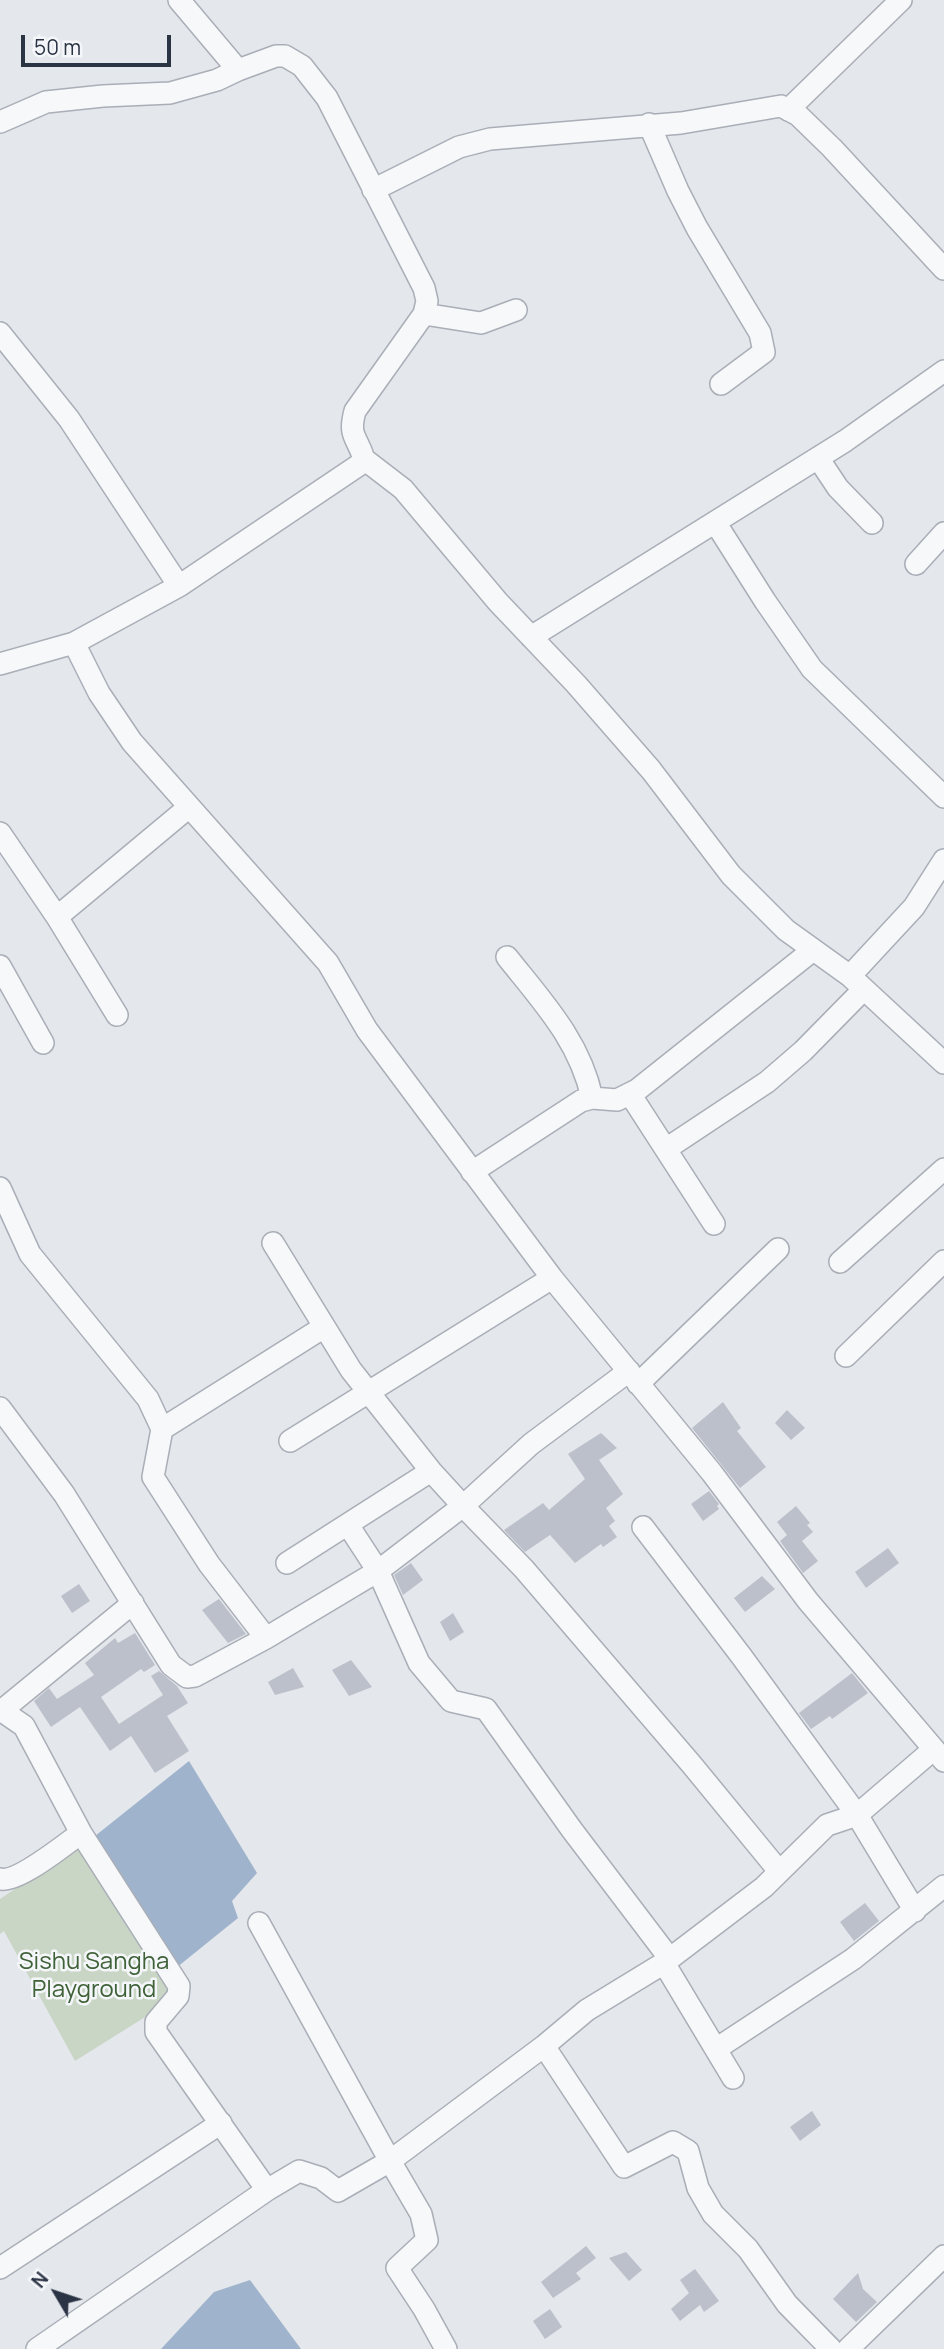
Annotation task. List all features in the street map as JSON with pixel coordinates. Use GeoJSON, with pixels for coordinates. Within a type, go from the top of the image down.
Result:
{"type":"FeatureCollection","features":[{"type":"Feature","properties":{"kind":"street"},"geometry":{"type":"LineString","coordinates":[[179,0],[238,70]]}},
{"type":"Feature","properties":{"kind":"street"},"geometry":{"type":"LineString","coordinates":[[788,110],[901,0]]}},
{"type":"Feature","properties":{"kind":"street"},"geometry":{"type":"LineString","coordinates":[[3,113],[46,103],[103,96],[170,93],[217,80],[276,56],[285,55],[302,66],[327,98],[424,288],[426,300],[424,314],[355,411],[352,435],[364,459],[403,489],[498,603],[576,684],[651,770],[732,876],[786,930],[857,982],[944,1063]]}},
{"type":"Feature","properties":{"kind":"street"},"geometry":{"type":"LineString","coordinates":[[373,190],[459,147],[490,139],[681,123],[781,106],[798,115],[832,148],[944,270]]}},
{"type":"Feature","properties":{"kind":"street"},"geometry":{"type":"LineString","coordinates":[[649,124],[697,228],[760,333],[764,352],[721,384]]}},
{"type":"Feature","properties":{"kind":"street"},"geometry":{"type":"LineString","coordinates":[[424,314],[481,323],[516,310]]}},
{"type":"Feature","properties":{"kind":"street"},"geometry":{"type":"LineString","coordinates":[[0,332],[69,419],[179,586]]}},
{"type":"Feature","properties":{"kind":"street"},"geometry":{"type":"LineString","coordinates":[[531,636],[818,458],[944,371]]}},
{"type":"Feature","properties":{"kind":"street"},"geometry":{"type":"LineString","coordinates":[[818,458],[838,488],[872,523]]}},
{"type":"Feature","properties":{"kind":"street"},"geometry":{"type":"LineString","coordinates":[[0,664],[74,643],[179,586],[359,465],[364,459]]}},
{"type":"Feature","properties":{"kind":"street"},"geometry":{"type":"LineString","coordinates":[[715,522],[812,669],[944,797]]}},
{"type":"Feature","properties":{"kind":"street"},"geometry":{"type":"LineString","coordinates":[[916,564],[944,533]]}},
{"type":"Feature","properties":{"kind":"street"},"geometry":{"type":"LineString","coordinates":[[37,2349],[267,2190],[299,2171],[321,2178],[338,2191],[390,2161],[544,2046],[587,2010],[667,1961],[764,1887],[827,1825],[857,1815],[939,1755],[808,1601],[712,1474],[552,1278],[367,1030],[328,963],[292,919],[132,742],[99,694],[74,643]]}},
{"type":"Feature","properties":{"kind":"street"},"geometry":{"type":"LineString","coordinates":[[57,917],[189,807]]}},
{"type":"Feature","properties":{"kind":"street"},"geometry":{"type":"LineString","coordinates":[[0,833],[57,917],[117,1015]]}},
{"type":"Feature","properties":{"kind":"street"},"geometry":{"type":"LineString","coordinates":[[666,1150],[767,1082],[803,1051],[914,907],[944,860]]}},
{"type":"Feature","properties":{"kind":"street"},"geometry":{"type":"LineString","coordinates":[[472,1172],[581,1101],[593,1098],[617,1100],[630,1094],[813,950]]}},
{"type":"Feature","properties":{"kind":"street"},"geometry":{"type":"LineString","coordinates":[[507,957],[559,1022],[573,1044],[587,1074],[593,1098]]}},
{"type":"Feature","properties":{"kind":"street"},"geometry":{"type":"LineString","coordinates":[[0,965],[43,1043]]}},
{"type":"Feature","properties":{"kind":"street"},"geometry":{"type":"LineString","coordinates":[[630,1094],[714,1224]]}},
{"type":"Feature","properties":{"kind":"street"},"geometry":{"type":"LineString","coordinates":[[840,1262],[944,1169]]}},
{"type":"Feature","properties":{"kind":"street"},"geometry":{"type":"LineString","coordinates":[[0,1188],[30,1254],[148,1399],[162,1429],[153,1477],[209,1564],[266,1638]]}},
{"type":"Feature","properties":{"kind":"street"},"geometry":{"type":"LineString","coordinates":[[273,1243],[351,1370],[431,1471],[524,1569],[779,1871]]}},
{"type":"Feature","properties":{"kind":"street"},"geometry":{"type":"LineString","coordinates":[[0,1408],[64,1494],[171,1665],[187,1676],[195,1676],[266,1638],[378,1571],[463,1506],[531,1444],[634,1378],[778,1249]]}},
{"type":"Feature","properties":{"kind":"street"},"geometry":{"type":"LineString","coordinates":[[846,1356],[944,1261]]}},
{"type":"Feature","properties":{"kind":"street"},"geometry":{"type":"LineString","coordinates":[[290,1441],[552,1278]]}},
{"type":"Feature","properties":{"kind":"street"},"geometry":{"type":"LineString","coordinates":[[162,1429],[324,1327]]}},
{"type":"Feature","properties":{"kind":"street"},"geometry":{"type":"LineString","coordinates":[[287,1563],[431,1471]]}},
{"type":"Feature","properties":{"kind":"street"},"geometry":{"type":"LineString","coordinates":[[348,1525],[378,1571],[419,1663],[451,1701],[486,1709],[667,1961],[733,2078]]}},
{"type":"Feature","properties":{"kind":"street"},"geometry":{"type":"LineString","coordinates":[[643,1527],[857,1815],[915,1911]]}},
{"type":"Feature","properties":{"kind":"street"},"geometry":{"type":"LineString","coordinates":[[133,1603],[1,1711],[24,1726],[81,1833],[179,1986],[178,1996],[156,2022],[156,2032],[267,2190]]}},
{"type":"Feature","properties":{"kind":"street"},"geometry":{"type":"LineString","coordinates":[[0,1879],[5,1881],[20,1875],[81,1833]]}},
{"type":"Feature","properties":{"kind":"street"},"geometry":{"type":"LineString","coordinates":[[716,2049],[853,1959],[944,1886]]}},
{"type":"Feature","properties":{"kind":"street"},"geometry":{"type":"LineString","coordinates":[[259,1923],[421,2214],[427,2240],[397,2268],[446,2349]]}},
{"type":"Feature","properties":{"kind":"street"},"geometry":{"type":"LineString","coordinates":[[544,2046],[624,2167],[673,2142],[688,2151],[698,2188],[713,2214],[748,2249],[787,2304],[831,2349]]}},
{"type":"Feature","properties":{"kind":"street"},"geometry":{"type":"LineString","coordinates":[[0,2268],[220,2123]]}},
{"type":"Feature","properties":{"kind":"street"},"geometry":{"type":"LineString","coordinates":[[848,2349],[944,2256]]}},
{"type":"Feature","properties":{"kind":"green space","name":"Sishu Sangha Playground"},"geometry":{"type":"Polygon","coordinates":[[[80,1845],[177,1997],[75,2061],[4,1931],[0,1934],[0,1899],[80,1845]]]}},
{"type":"Feature","properties":{"kind":"water"},"geometry":{"type":"Polygon","coordinates":[[[189,1761],[257,1873],[232,1901],[238,1918],[176,1968],[95,1836],[189,1761]]]}},
{"type":"Feature","properties":{"kind":"water"},"geometry":{"type":"Polygon","coordinates":[[[250,2280],[301,2349],[161,2349],[214,2292],[250,2280]]]}},
{"type":"Feature","properties":{"kind":"building"},"geometry":{"type":"Polygon","coordinates":[[[723,1402],[741,1428],[737,1431],[766,1467],[740,1488],[692,1428],[723,1402]]]}},
{"type":"Feature","properties":{"kind":"building"},"geometry":{"type":"Polygon","coordinates":[[[787,1410],[805,1428],[791,1440],[775,1423],[787,1410]]]}},
{"type":"Feature","properties":{"kind":"building"},"geometry":{"type":"Polygon","coordinates":[[[601,1433],[617,1448],[599,1460],[623,1494],[606,1508],[615,1521],[609,1526],[617,1537],[603,1547],[601,1544],[575,1563],[550,1535],[525,1552],[504,1530],[543,1503],[549,1510],[585,1479],[568,1454],[601,1433]]]}},
{"type":"Feature","properties":{"kind":"building"},"geometry":{"type":"Polygon","coordinates":[[[709,1491],[719,1504],[719,1509],[703,1521],[691,1504],[709,1491]]]}},
{"type":"Feature","properties":{"kind":"building"},"geometry":{"type":"Polygon","coordinates":[[[796,1506],[810,1523],[807,1525],[813,1532],[802,1541],[818,1561],[803,1573],[780,1541],[787,1535],[777,1522],[796,1506]]]}},
{"type":"Feature","properties":{"kind":"building"},"geometry":{"type":"Polygon","coordinates":[[[888,1548],[899,1563],[866,1588],[855,1572],[888,1548]]]}},
{"type":"Feature","properties":{"kind":"building"},"geometry":{"type":"Polygon","coordinates":[[[411,1563],[423,1580],[403,1595],[394,1575],[411,1563]]]}},
{"type":"Feature","properties":{"kind":"building"},"geometry":{"type":"Polygon","coordinates":[[[762,1576],[775,1589],[745,1612],[734,1598],[762,1576]]]}},
{"type":"Feature","properties":{"kind":"building"},"geometry":{"type":"Polygon","coordinates":[[[79,1584],[90,1601],[72,1613],[61,1596],[79,1584]]]}},
{"type":"Feature","properties":{"kind":"building"},"geometry":{"type":"Polygon","coordinates":[[[219,1599],[246,1634],[228,1643],[202,1610],[219,1599]]]}},
{"type":"Feature","properties":{"kind":"building"},"geometry":{"type":"Polygon","coordinates":[[[453,1613],[464,1632],[450,1641],[440,1622],[453,1613]]]}},
{"type":"Feature","properties":{"kind":"building"},"geometry":{"type":"Polygon","coordinates":[[[135,1633],[155,1665],[144,1672],[141,1669],[101,1697],[119,1724],[163,1695],[151,1676],[159,1671],[177,1686],[188,1703],[167,1716],[189,1751],[155,1773],[131,1736],[110,1751],[80,1707],[51,1727],[34,1701],[49,1688],[57,1699],[94,1675],[85,1663],[115,1638],[118,1643],[135,1633]]]}},
{"type":"Feature","properties":{"kind":"building"},"geometry":{"type":"Polygon","coordinates":[[[351,1660],[372,1687],[349,1696],[332,1670],[351,1660]]]}},
{"type":"Feature","properties":{"kind":"building"},"geometry":{"type":"Polygon","coordinates":[[[293,1668],[304,1687],[275,1695],[268,1682],[293,1668]]]}},
{"type":"Feature","properties":{"kind":"building"},"geometry":{"type":"Polygon","coordinates":[[[852,1673],[868,1693],[832,1719],[830,1716],[811,1729],[799,1713],[852,1673]]]}},
{"type":"Feature","properties":{"kind":"building"},"geometry":{"type":"Polygon","coordinates":[[[865,1903],[879,1921],[854,1941],[840,1922],[865,1903]]]}},
{"type":"Feature","properties":{"kind":"building"},"geometry":{"type":"Polygon","coordinates":[[[812,2111],[821,2125],[800,2141],[790,2127],[812,2111]]]}},
{"type":"Feature","properties":{"kind":"building"},"geometry":{"type":"Polygon","coordinates":[[[586,2246],[596,2258],[576,2273],[581,2279],[553,2298],[541,2282],[586,2246]]]}},
{"type":"Feature","properties":{"kind":"building"},"geometry":{"type":"Polygon","coordinates":[[[626,2252],[642,2270],[629,2281],[609,2258],[626,2252]]]}},
{"type":"Feature","properties":{"kind":"building"},"geometry":{"type":"Polygon","coordinates":[[[695,2269],[719,2301],[704,2312],[700,2305],[680,2321],[671,2309],[689,2293],[680,2280],[695,2269]]]}},
{"type":"Feature","properties":{"kind":"building"},"geometry":{"type":"Polygon","coordinates":[[[858,2273],[863,2289],[877,2302],[856,2322],[833,2299],[858,2273]]]}},
{"type":"Feature","properties":{"kind":"building"},"geometry":{"type":"Polygon","coordinates":[[[550,2309],[562,2327],[545,2339],[533,2321],[550,2309]]]}}]}
